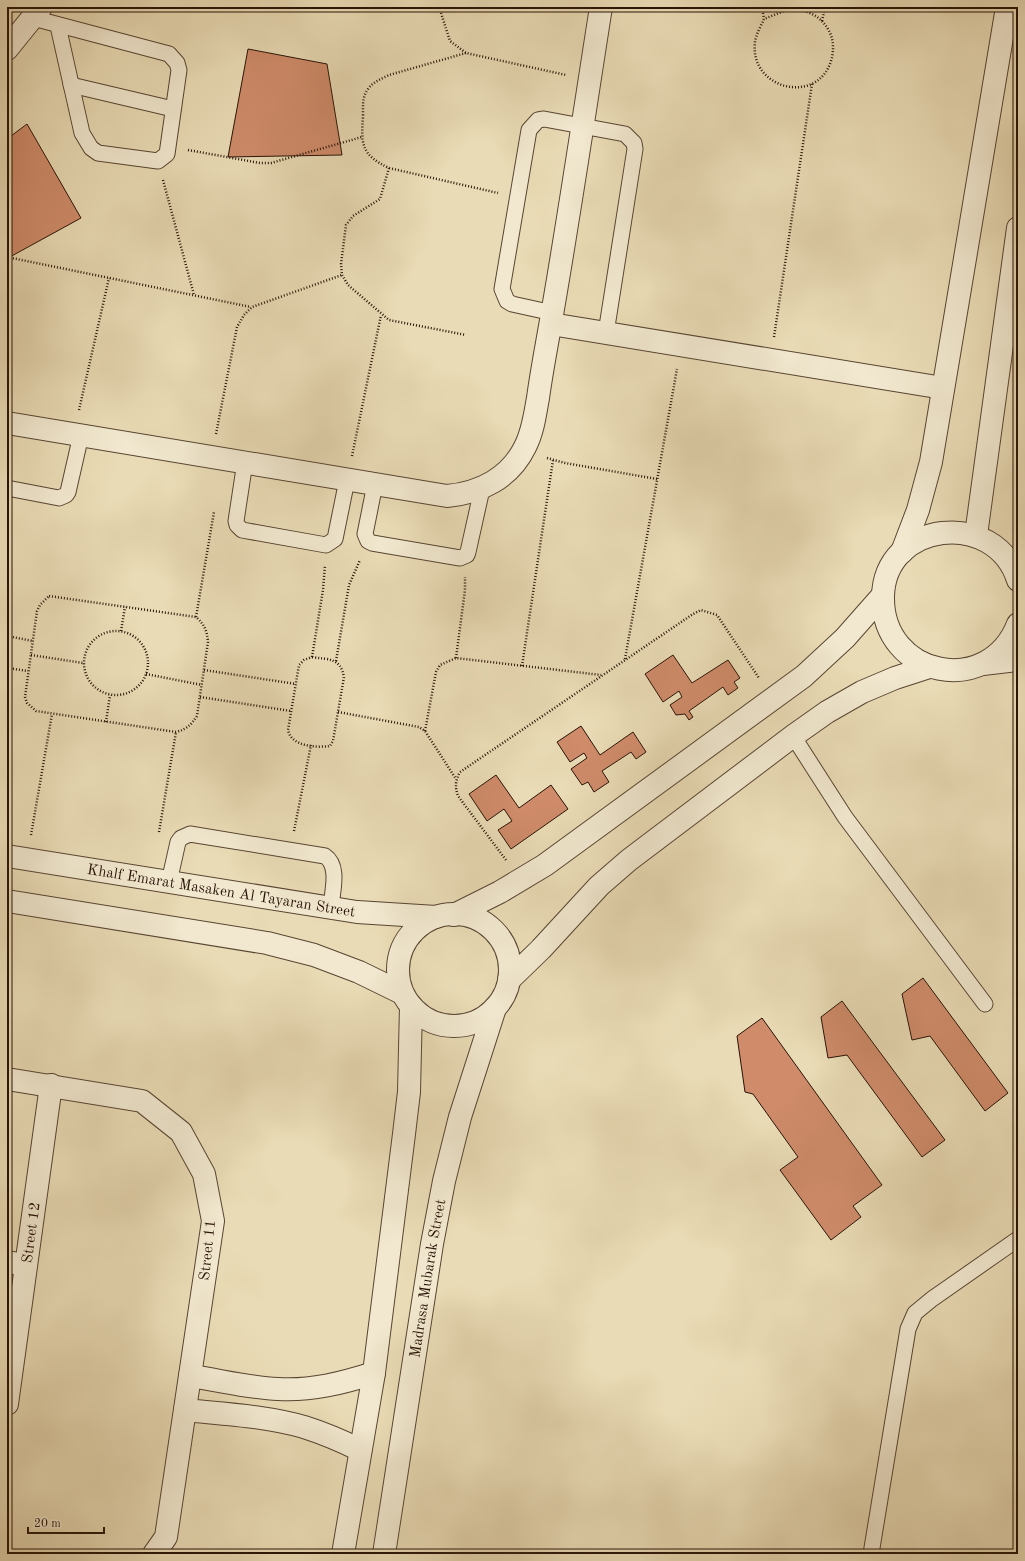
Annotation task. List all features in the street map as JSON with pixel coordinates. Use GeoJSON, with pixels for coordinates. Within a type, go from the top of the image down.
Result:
{"type":"FeatureCollection","features":[{"type":"Feature","properties":{"kind":"street"},"geometry":{"type":"LineString","coordinates":[[7,422],[447,496],[465,494],[482,489],[499,479],[514,465],[525,447],[532,427],[552,319],[601,7]]}},
{"type":"Feature","properties":{"kind":"street"},"geometry":{"type":"LineString","coordinates":[[902,552],[926,486],[1007,7]]}},
{"type":"Feature","properties":{"kind":"street"},"geometry":{"type":"LineString","coordinates":[[7,49],[37,13]]}},
{"type":"Feature","properties":{"kind":"street"},"geometry":{"type":"LineString","coordinates":[[976,535],[1018,228]]}},
{"type":"Feature","properties":{"kind":"street"},"geometry":{"type":"LineString","coordinates":[[552,319],[606,333],[943,388]]}},
{"type":"Feature","properties":{"kind":"street"},"geometry":{"type":"LineString","coordinates":[[1018,580],[1015,571],[1005,556],[992,543],[976,535],[956,531],[936,533],[918,540],[902,552],[892,565],[885,580],[883,595],[884,613],[889,631],[899,646],[908,654],[929,667],[965,670],[982,664],[1018,660]]}},
{"type":"Feature","properties":{"kind":"street"},"geometry":{"type":"LineString","coordinates":[[343,1554],[374,1373],[409,1092],[406,1000],[398,978],[398,962],[402,948],[411,934],[422,924],[445,916],[522,880],[567,850],[773,698],[825,657],[845,638],[883,595]]}},
{"type":"Feature","properties":{"kind":"street"},"geometry":{"type":"LineString","coordinates":[[982,664],[997,654],[1005,645],[1018,624]]}},
{"type":"Feature","properties":{"kind":"street"},"geometry":{"type":"LineString","coordinates":[[509,980],[542,949],[599,886],[629,860],[792,736],[827,712],[862,692],[895,678],[929,667]]}},
{"type":"Feature","properties":{"kind":"street","name":"Khalf Emarat Masaken Al Tayaran Street"},"geometry":{"type":"LineString","coordinates":[[17,858],[383,915],[445,916]]}},
{"type":"Feature","properties":{"kind":"street"},"geometry":{"type":"LineString","coordinates":[[7,901],[267,943],[320,957],[359,972],[406,1000],[422,1017],[437,1024],[452,1026],[468,1024],[483,1018],[495,1008],[504,995],[509,980],[509,964],[505,948],[496,935],[484,924],[470,917],[445,916]]}},
{"type":"Feature","properties":{"kind":"street","name":"Madrasa Mubarak Street"},"geometry":{"type":"LineString","coordinates":[[384,1554],[432,1244],[444,1181],[460,1117],[495,1008]]}},
{"type":"Feature","properties":{"kind":"street","name":"Street 11"},"geometry":{"type":"LineString","coordinates":[[7,1079],[142,1101],[181,1132],[204,1174],[212,1221],[166,1537],[154,1554]]}},
{"type":"Feature","properties":{"kind":"street","name":"Street 12"},"geometry":{"type":"LineString","coordinates":[[7,1404],[17,1264],[51,1085]]}},
{"type":"Feature","properties":{"kind":"street"},"geometry":{"type":"LineString","coordinates":[[190,1376],[278,1389],[343,1383],[374,1373]]}},
{"type":"Feature","properties":{"kind":"street"},"geometry":{"type":"LineString","coordinates":[[185,1410],[272,1420],[303,1427],[332,1437],[360,1450]]}},
{"type":"Feature","properties":{"kind":"lane"},"geometry":{"type":"LineString","coordinates":[[37,13],[58,26],[169,54],[177,63],[179,70],[168,146],[164,157],[158,161],[98,152],[91,148],[82,133],[58,26]]}},
{"type":"Feature","properties":{"kind":"lane"},"geometry":{"type":"LineString","coordinates":[[71,84],[173,109]]}},
{"type":"Feature","properties":{"kind":"lane"},"geometry":{"type":"LineString","coordinates":[[552,319],[512,304],[504,295],[502,289],[529,130],[532,124],[544,119],[625,134],[634,143],[635,149],[606,333]]}},
{"type":"Feature","properties":{"kind":"lane"},"geometry":{"type":"LineString","coordinates":[[7,488],[59,498],[66,496],[68,492],[77,434]]}},
{"type":"Feature","properties":{"kind":"lane"},"geometry":{"type":"LineString","coordinates":[[245,462],[236,521],[239,528],[242,530],[326,545],[335,539],[347,480]]}},
{"type":"Feature","properties":{"kind":"lane"},"geometry":{"type":"LineString","coordinates":[[375,484],[365,534],[368,541],[372,544],[460,558],[467,555],[468,552],[482,489]]}},
{"type":"Feature","properties":{"kind":"lane"},"geometry":{"type":"LineString","coordinates":[[792,736],[845,817],[985,1004]]}},
{"type":"Feature","properties":{"kind":"lane"},"geometry":{"type":"LineString","coordinates":[[169,882],[178,842],[181,838],[190,834],[325,856],[329,859],[334,869],[330,907]]}},
{"type":"Feature","properties":{"kind":"lane"},"geometry":{"type":"LineString","coordinates":[[871,1554],[908,1330],[915,1313],[932,1299],[1018,1239]]}},
{"type":"Feature","properties":{"kind":"path"},"geometry":{"type":"LineString","coordinates":[[441,7],[441,13],[450,41],[466,53],[589,81]]}},
{"type":"Feature","properties":{"kind":"path"},"geometry":{"type":"LineString","coordinates":[[762,7],[764,19],[755,41],[755,54],[759,65],[766,76],[776,83],[788,87],[800,87],[812,84],[822,77],[829,67],[833,55],[833,43],[829,31],[822,21],[801,9],[788,9],[764,19]]}},
{"type":"Feature","properties":{"kind":"path"},"geometry":{"type":"LineString","coordinates":[[822,21],[825,7]]}},
{"type":"Feature","properties":{"kind":"path"},"geometry":{"type":"LineString","coordinates":[[466,53],[389,75],[377,80],[369,87],[364,96],[362,137],[366,151],[374,161],[389,168],[518,197]]}},
{"type":"Feature","properties":{"kind":"path"},"geometry":{"type":"LineString","coordinates":[[770,359],[812,84]]}},
{"type":"Feature","properties":{"kind":"path"},"geometry":{"type":"LineString","coordinates":[[168,146],[260,163],[271,163],[362,137]]}},
{"type":"Feature","properties":{"kind":"path"},"geometry":{"type":"LineString","coordinates":[[158,161],[194,296]]}},
{"type":"Feature","properties":{"kind":"path"},"geometry":{"type":"LineString","coordinates":[[389,168],[380,199],[353,216],[346,225],[341,264],[342,275],[348,285],[381,315],[401,324],[466,335]]}},
{"type":"Feature","properties":{"kind":"path"},"geometry":{"type":"LineString","coordinates":[[7,257],[252,307]]}},
{"type":"Feature","properties":{"kind":"path"},"geometry":{"type":"LineString","coordinates":[[211,457],[238,327],[244,315],[252,307],[342,275]]}},
{"type":"Feature","properties":{"kind":"path"},"geometry":{"type":"LineString","coordinates":[[77,434],[110,278]]}},
{"type":"Feature","properties":{"kind":"path"},"geometry":{"type":"LineString","coordinates":[[347,480],[381,315]]}},
{"type":"Feature","properties":{"kind":"path"},"geometry":{"type":"LineString","coordinates":[[624,660],[682,345]]}},
{"type":"Feature","properties":{"kind":"path"},"geometry":{"type":"LineString","coordinates":[[525,447],[553,460],[657,479]]}},
{"type":"Feature","properties":{"kind":"path"},"geometry":{"type":"LineString","coordinates":[[522,666],[553,460]]}},
{"type":"Feature","properties":{"kind":"path"},"geometry":{"type":"LineString","coordinates":[[196,617],[216,504]]}},
{"type":"Feature","properties":{"kind":"path"},"geometry":{"type":"LineString","coordinates":[[336,661],[349,585],[355,570],[372,544]]}},
{"type":"Feature","properties":{"kind":"path"},"geometry":{"type":"LineString","coordinates":[[312,657],[323,590],[326,545]]}},
{"type":"Feature","properties":{"kind":"path"},"geometry":{"type":"LineString","coordinates":[[456,658],[465,590],[464,568],[460,558]]}},
{"type":"Feature","properties":{"kind":"path"},"geometry":{"type":"LineString","coordinates":[[49,596],[196,617],[207,630],[208,642],[197,716],[186,729],[176,732],[52,714],[36,711],[27,703],[25,697],[37,611],[40,605],[49,596]]}},
{"type":"Feature","properties":{"kind":"path"},"geometry":{"type":"LineString","coordinates":[[121,631],[125,607]]}},
{"type":"Feature","properties":{"kind":"path"},"geometry":{"type":"LineString","coordinates":[[522,880],[458,796],[455,788],[456,779],[460,772],[601,675],[701,610],[717,615],[773,698]]}},
{"type":"Feature","properties":{"kind":"path"},"geometry":{"type":"LineString","coordinates":[[121,631],[132,635],[143,647],[148,663],[146,674],[141,684],[132,691],[121,695],[110,695],[99,691],[91,684],[85,674],[83,663],[85,652],[91,642],[104,633],[121,631]]}},
{"type":"Feature","properties":{"kind":"path"},"geometry":{"type":"LineString","coordinates":[[7,636],[33,641]]}},
{"type":"Feature","properties":{"kind":"path"},"geometry":{"type":"LineString","coordinates":[[31,655],[83,663]]}},
{"type":"Feature","properties":{"kind":"path"},"geometry":{"type":"LineString","coordinates":[[312,657],[336,661],[342,667],[344,677],[333,741],[330,746],[311,745],[294,741],[289,737],[288,730],[299,665],[304,660],[312,657]]}},
{"type":"Feature","properties":{"kind":"path"},"geometry":{"type":"LineString","coordinates":[[425,731],[436,672],[440,665],[456,658],[601,675]]}},
{"type":"Feature","properties":{"kind":"path"},"geometry":{"type":"LineString","coordinates":[[7,668],[28,671]]}},
{"type":"Feature","properties":{"kind":"path"},"geometry":{"type":"LineString","coordinates":[[204,670],[296,684]]}},
{"type":"Feature","properties":{"kind":"path"},"geometry":{"type":"LineString","coordinates":[[146,674],[202,685]]}},
{"type":"Feature","properties":{"kind":"path"},"geometry":{"type":"LineString","coordinates":[[106,722],[110,695]]}},
{"type":"Feature","properties":{"kind":"path"},"geometry":{"type":"LineString","coordinates":[[200,697],[291,711]]}},
{"type":"Feature","properties":{"kind":"path"},"geometry":{"type":"LineString","coordinates":[[338,712],[411,724],[425,731],[456,779]]}},
{"type":"Feature","properties":{"kind":"path"},"geometry":{"type":"LineString","coordinates":[[17,858],[52,714]]}},
{"type":"Feature","properties":{"kind":"path"},"geometry":{"type":"LineString","coordinates":[[159,833],[176,732]]}},
{"type":"Feature","properties":{"kind":"path"},"geometry":{"type":"LineString","coordinates":[[290,851],[311,745]]}},
{"type":"Feature","properties":{"kind":"building"},"geometry":{"type":"Polygon","coordinates":[[[248,49],[327,64],[342,155],[228,157],[248,49]]]}},
{"type":"Feature","properties":{"kind":"building"},"geometry":{"type":"Polygon","coordinates":[[[27,124],[81,218],[8,258],[7,139],[27,124]]]}},
{"type":"Feature","properties":{"kind":"building"},"geometry":{"type":"Polygon","coordinates":[[[673,655],[692,683],[728,660],[740,678],[734,682],[738,688],[728,695],[723,687],[689,711],[693,717],[689,720],[685,714],[676,715],[670,705],[682,697],[679,691],[663,702],[645,674],[673,655]]]}},
{"type":"Feature","properties":{"kind":"building"},"geometry":{"type":"Polygon","coordinates":[[[581,726],[600,755],[633,732],[646,752],[636,759],[631,752],[602,771],[609,782],[594,792],[588,782],[582,785],[571,769],[587,758],[584,753],[570,762],[557,742],[581,726]]]}},
{"type":"Feature","properties":{"kind":"building"},"geometry":{"type":"Polygon","coordinates":[[[496,775],[519,808],[551,785],[568,809],[511,849],[498,830],[512,821],[504,809],[487,821],[469,794],[496,775]]]}},
{"type":"Feature","properties":{"kind":"building"},"geometry":{"type":"Polygon","coordinates":[[[923,978],[1008,1093],[985,1111],[930,1036],[912,1040],[902,994],[923,978]]]}},
{"type":"Feature","properties":{"kind":"building"},"geometry":{"type":"Polygon","coordinates":[[[842,1001],[945,1140],[922,1157],[847,1055],[828,1058],[821,1017],[842,1001]]]}},
{"type":"Feature","properties":{"kind":"building"},"geometry":{"type":"Polygon","coordinates":[[[762,1018],[882,1185],[853,1206],[861,1217],[831,1240],[780,1170],[798,1157],[753,1094],[745,1092],[737,1036],[762,1018]]]}}]}
